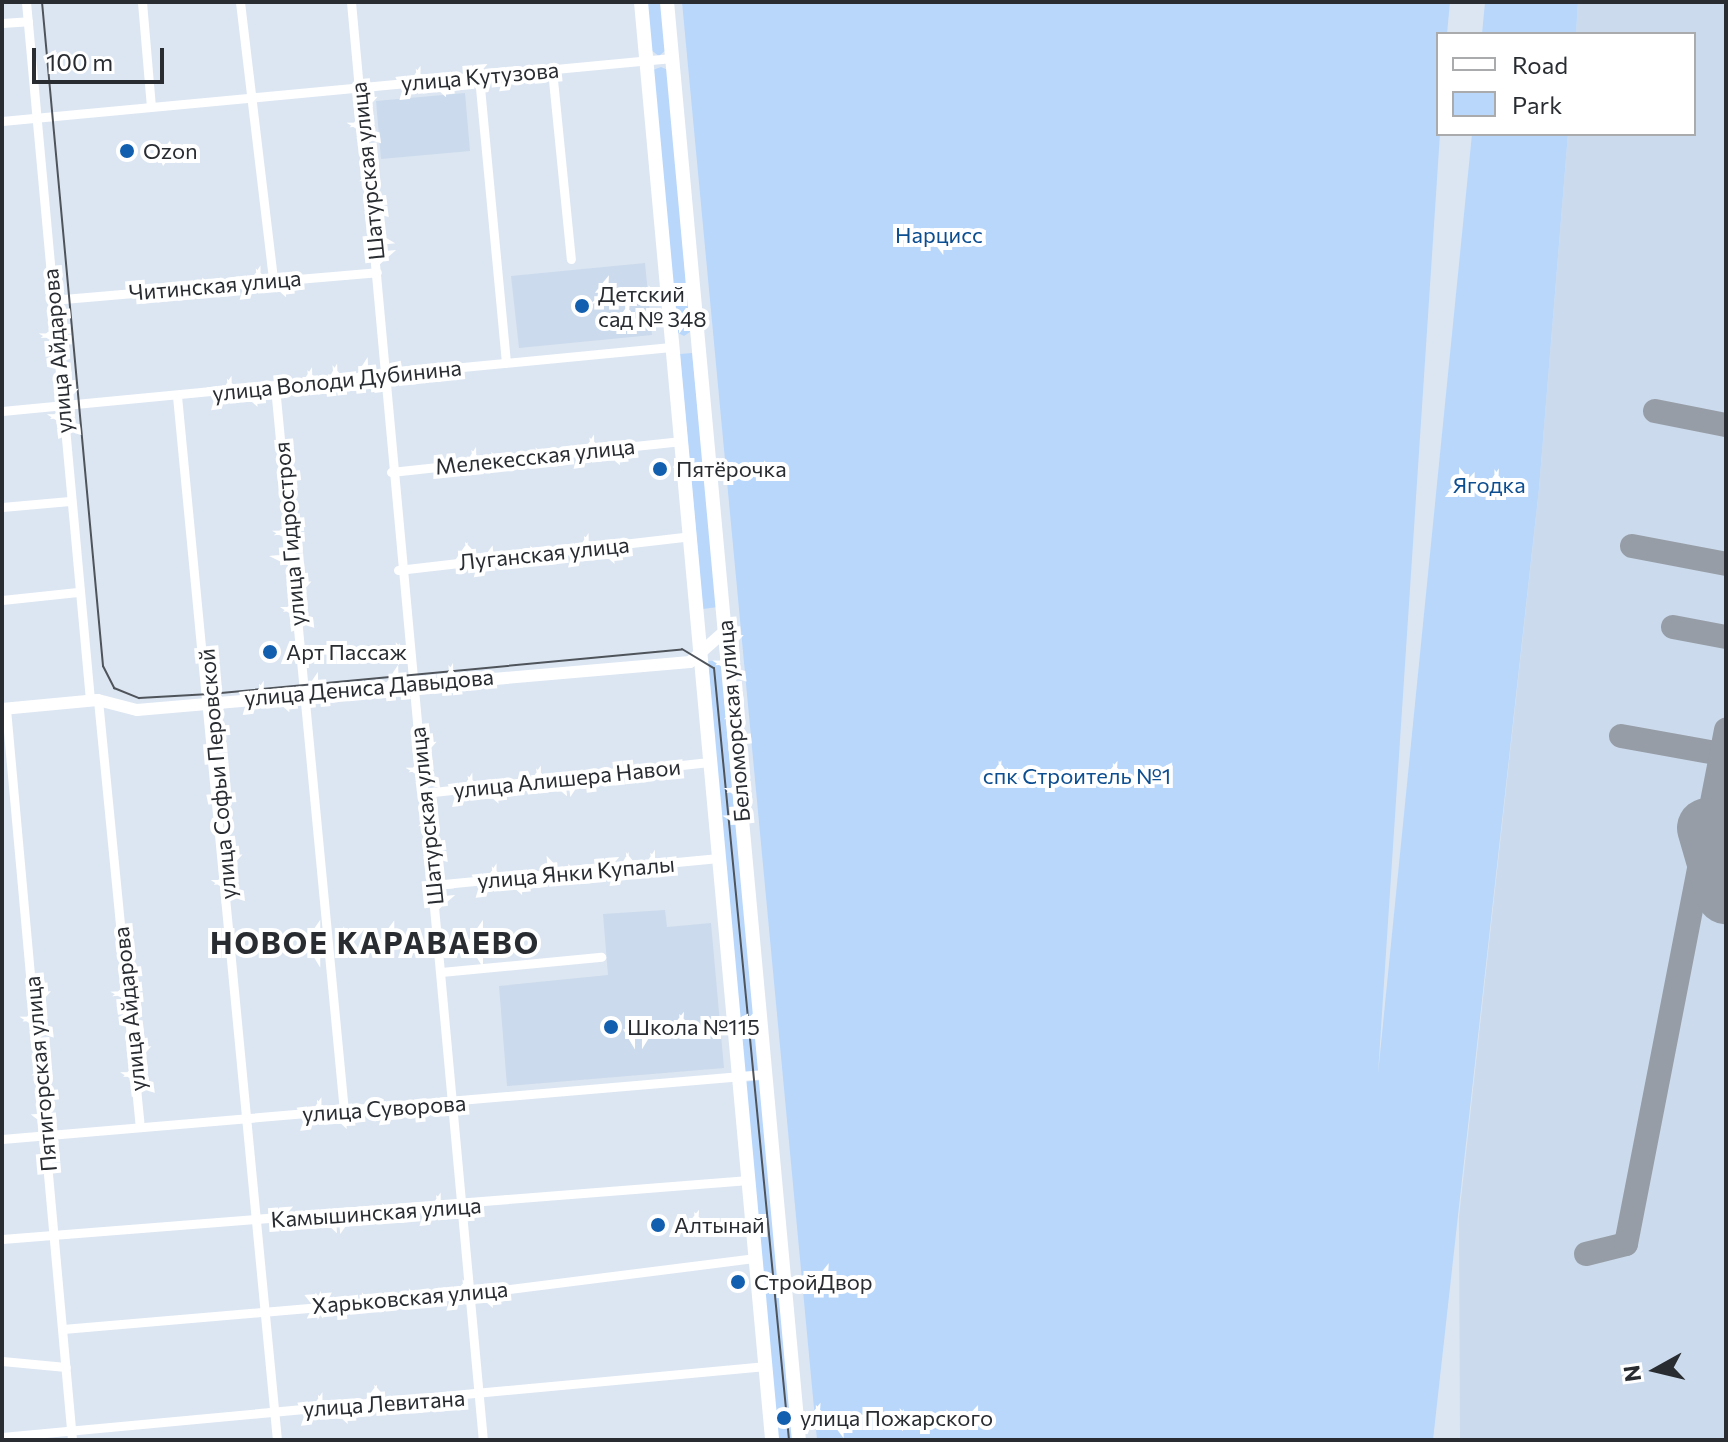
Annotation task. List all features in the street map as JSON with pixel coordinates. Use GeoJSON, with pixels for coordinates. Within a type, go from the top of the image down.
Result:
{"type":"FeatureCollection","features":[{"type":"Feature","properties":{"kind":"main road","name":"Беломорская улица"},"geometry":{"type":"LineString","coordinates":[[641,2],[772,1440]]}},
{"type":"Feature","properties":{"kind":"main road","name":"Беломорская улица"},"geometry":{"type":"LineString","coordinates":[[667,2],[799,1440]]}},
{"type":"Feature","properties":{"kind":"main road"},"geometry":{"type":"LineString","coordinates":[[671,347],[699,345]]}},
{"type":"Feature","properties":{"kind":"street","name":"улица Айдарова"},"geometry":{"type":"LineString","coordinates":[[26,2],[78,592],[94,700],[140,1127]]}},
{"type":"Feature","properties":{"kind":"street"},"geometry":{"type":"LineString","coordinates":[[142,2],[151,106]]}},
{"type":"Feature","properties":{"kind":"street"},"geometry":{"type":"LineString","coordinates":[[240,2],[247,94],[273,278]]}},
{"type":"Feature","properties":{"kind":"street","name":"Шатурская улица"},"geometry":{"type":"LineString","coordinates":[[351,2],[388,377],[398,570],[433,885],[483,1440]]}},
{"type":"Feature","properties":{"kind":"street"},"geometry":{"type":"LineString","coordinates":[[2,23],[28,21]]}},
{"type":"Feature","properties":{"kind":"street","name":"улица Кутузова"},"geometry":{"type":"LineString","coordinates":[[2,121],[247,94],[479,77],[672,58]]}},
{"type":"Feature","properties":{"kind":"street"},"geometry":{"type":"LineString","coordinates":[[552,70],[571,259]]}},
{"type":"Feature","properties":{"kind":"street"},"geometry":{"type":"LineString","coordinates":[[479,77],[506,363]]}},
{"type":"Feature","properties":{"kind":"street","name":"Читинская улица"},"geometry":{"type":"LineString","coordinates":[[52,300],[273,278],[377,272]]}},
{"type":"Feature","properties":{"kind":"street","name":"улица Володи Дубинина"},"geometry":{"type":"LineString","coordinates":[[2,411],[388,377],[671,347]]}},
{"type":"Feature","properties":{"kind":"street","name":"улица Гидростроя"},"geometry":{"type":"LineString","coordinates":[[275,387],[344,1111]]}},
{"type":"Feature","properties":{"kind":"street","name":"улица Софьи Перовской"},"geometry":{"type":"LineString","coordinates":[[177,396],[211,700],[277,1440]]}},
{"type":"Feature","properties":{"kind":"street","name":"Мелекесская улица"},"geometry":{"type":"LineString","coordinates":[[391,472],[679,441]]}},
{"type":"Feature","properties":{"kind":"street"},"geometry":{"type":"LineString","coordinates":[[2,507],[70,501]]}},
{"type":"Feature","properties":{"kind":"street","name":"Луганская улица"},"geometry":{"type":"LineString","coordinates":[[398,570],[690,536]]}},
{"type":"Feature","properties":{"kind":"street"},"geometry":{"type":"LineString","coordinates":[[2,600],[78,592]]}},
{"type":"Feature","properties":{"kind":"street"},"geometry":{"type":"LineString","coordinates":[[701,657],[725,631]]}},
{"type":"Feature","properties":{"kind":"street","name":"улица Дениса Давыдова"},"geometry":{"type":"LineString","coordinates":[[4,709],[94,700],[137,710],[211,700],[701,657]]}},
{"type":"Feature","properties":{"kind":"street","name":"Пятигорская улица"},"geometry":{"type":"LineString","coordinates":[[4,709],[72,1436]]}},
{"type":"Feature","properties":{"kind":"street","name":"улица Алишера Навои"},"geometry":{"type":"LineString","coordinates":[[424,793],[711,762]]}},
{"type":"Feature","properties":{"kind":"street","name":"улица Янки Купалы"},"geometry":{"type":"LineString","coordinates":[[433,885],[719,858]]}},
{"type":"Feature","properties":{"kind":"street"},"geometry":{"type":"LineString","coordinates":[[441,972],[601,957]]}},
{"type":"Feature","properties":{"kind":"street","name":"улица Суворова"},"geometry":{"type":"LineString","coordinates":[[2,1139],[453,1104],[765,1074]]}},
{"type":"Feature","properties":{"kind":"street","name":"Камышинская улица"},"geometry":{"type":"LineString","coordinates":[[2,1239],[462,1207],[749,1180]]}},
{"type":"Feature","properties":{"kind":"street","name":"Харьковская улица"},"geometry":{"type":"LineString","coordinates":[[63,1329],[265,1309],[470,1294],[756,1258]]}},
{"type":"Feature","properties":{"kind":"street"},"geometry":{"type":"LineString","coordinates":[[2,1361],[66,1367]]}},
{"type":"Feature","properties":{"kind":"street","name":"улица Левитана"},"geometry":{"type":"LineString","coordinates":[[2,1437],[72,1436],[274,1412],[480,1396],[766,1366]]}},
{"type":"Feature","properties":{"kind":"shaded area"},"geometry":{"type":"Polygon","coordinates":[[[1578,2],[1726,2],[1726,1440],[1460,1440],[1459,1217],[1539,489],[1568,136],[1696,136],[1696,32],[1576,32],[1578,2]]]}},
{"type":"Feature","properties":{"kind":"shaded area"},"geometry":{"type":"Polygon","coordinates":[[[465,93],[470,151],[381,159],[376,101],[465,93]]]}},
{"type":"Feature","properties":{"kind":"shaded area","name":"Детский сад № 348"},"geometry":{"type":"Polygon","coordinates":[[[645,263],[652,335],[519,348],[511,276],[645,263]]]}},
{"type":"Feature","properties":{"kind":"shaded area","name":"Школа №115"},"geometry":{"type":"Polygon","coordinates":[[[665,910],[667,927],[711,923],[724,1068],[507,1086],[499,986],[608,975],[603,914],[665,910]]]}},
{"type":"Feature","properties":{"kind":"green space"},"geometry":{"type":"Polygon","coordinates":[[[646,2],[662,2],[667,49],[659,56],[651,50],[646,2]]]}},
{"type":"Feature","properties":{"kind":"green space"},"geometry":{"type":"Polygon","coordinates":[[[682,2],[1450,2],[1447,32],[1436,32],[1436,136],[1440,136],[1378,1074],[1472,136],[1568,136],[1539,489],[1433,1440],[817,1440],[682,2]]]}},
{"type":"Feature","properties":{"kind":"green space"},"geometry":{"type":"Polygon","coordinates":[[[1485,2],[1578,2],[1576,32],[1482,32],[1485,2]]]}},
{"type":"Feature","properties":{"kind":"green space"},"geometry":{"type":"Polygon","coordinates":[[[661,67],[668,70],[690,332],[684,336],[676,332],[653,70],[661,67]]]}},
{"type":"Feature","properties":{"kind":"green space"},"geometry":{"type":"Polygon","coordinates":[[[692,353],[718,607],[703,609],[680,354],[692,353]]]}},
{"type":"Feature","properties":{"kind":"green space"},"geometry":{"type":"Polygon","coordinates":[[[725,660],[760,1071],[743,1072],[708,661],[725,660]]]}},
{"type":"Feature","properties":{"kind":"green space"},"geometry":{"type":"Polygon","coordinates":[[[762,1080],[794,1440],[776,1440],[743,1082],[762,1080]]]}},
{"type":"Feature","properties":{"kind":"taxiway"},"geometry":{"type":"LineString","coordinates":[[1655,411],[1726,425]]}},
{"type":"Feature","properties":{"kind":"taxiway"},"geometry":{"type":"LineString","coordinates":[[1632,546],[1726,564]]}},
{"type":"Feature","properties":{"kind":"taxiway"},"geometry":{"type":"LineString","coordinates":[[1673,627],[1726,637]]}},
{"type":"Feature","properties":{"kind":"taxiway"},"geometry":{"type":"LineString","coordinates":[[1586,1254],[1626,1244],[1726,730]]}},
{"type":"Feature","properties":{"kind":"taxiway"},"geometry":{"type":"LineString","coordinates":[[1621,736],[1721,754]]}},
{"type":"Feature","properties":{"kind":"runway"},"geometry":{"type":"LineString","coordinates":[[1707,828],[1726,894]]}},
{"type":"Feature","properties":{"kind":"tram line"},"geometry":{"type":"LineString","coordinates":[[42,2],[103,666],[114,688],[139,698],[210,694],[682,649],[714,668],[789,1440]]}},
{"type":"Feature","properties":{"kind":"place","name":"Ozon"},"geometry":{"type":"Point","coordinates":[127,151]}},
{"type":"Feature","properties":{"kind":"place","name":"Детский сад № 348"},"geometry":{"type":"Point","coordinates":[582,306]}},
{"type":"Feature","properties":{"kind":"place","name":"Пятёрочка"},"geometry":{"type":"Point","coordinates":[660,469]}},
{"type":"Feature","properties":{"kind":"place","name":"Арт Пассаж"},"geometry":{"type":"Point","coordinates":[270,652]}},
{"type":"Feature","properties":{"kind":"place","name":"Школа №115"},"geometry":{"type":"Point","coordinates":[611,1027]}},
{"type":"Feature","properties":{"kind":"place","name":"Алтынай"},"geometry":{"type":"Point","coordinates":[658,1225]}},
{"type":"Feature","properties":{"kind":"place","name":"СтройДвор"},"geometry":{"type":"Point","coordinates":[738,1282]}},
{"type":"Feature","properties":{"kind":"place","name":"улица Пожарского"},"geometry":{"type":"Point","coordinates":[784,1418]}},
{"type":"Feature","properties":{"kind":"district","name":"НОВОЕ КАРАВАЕВО"},"geometry":{"type":"Point","coordinates":[375,942]}},
{"type":"Feature","properties":{"kind":"park label","name":"Нарцисс"},"geometry":{"type":"Point","coordinates":[939,235]}},
{"type":"Feature","properties":{"kind":"park label","name":"Ягодка"},"geometry":{"type":"Point","coordinates":[1489,485]}},
{"type":"Feature","properties":{"kind":"park label","name":"спк Строитель №1"},"geometry":{"type":"Point","coordinates":[1077,776]}}]}
